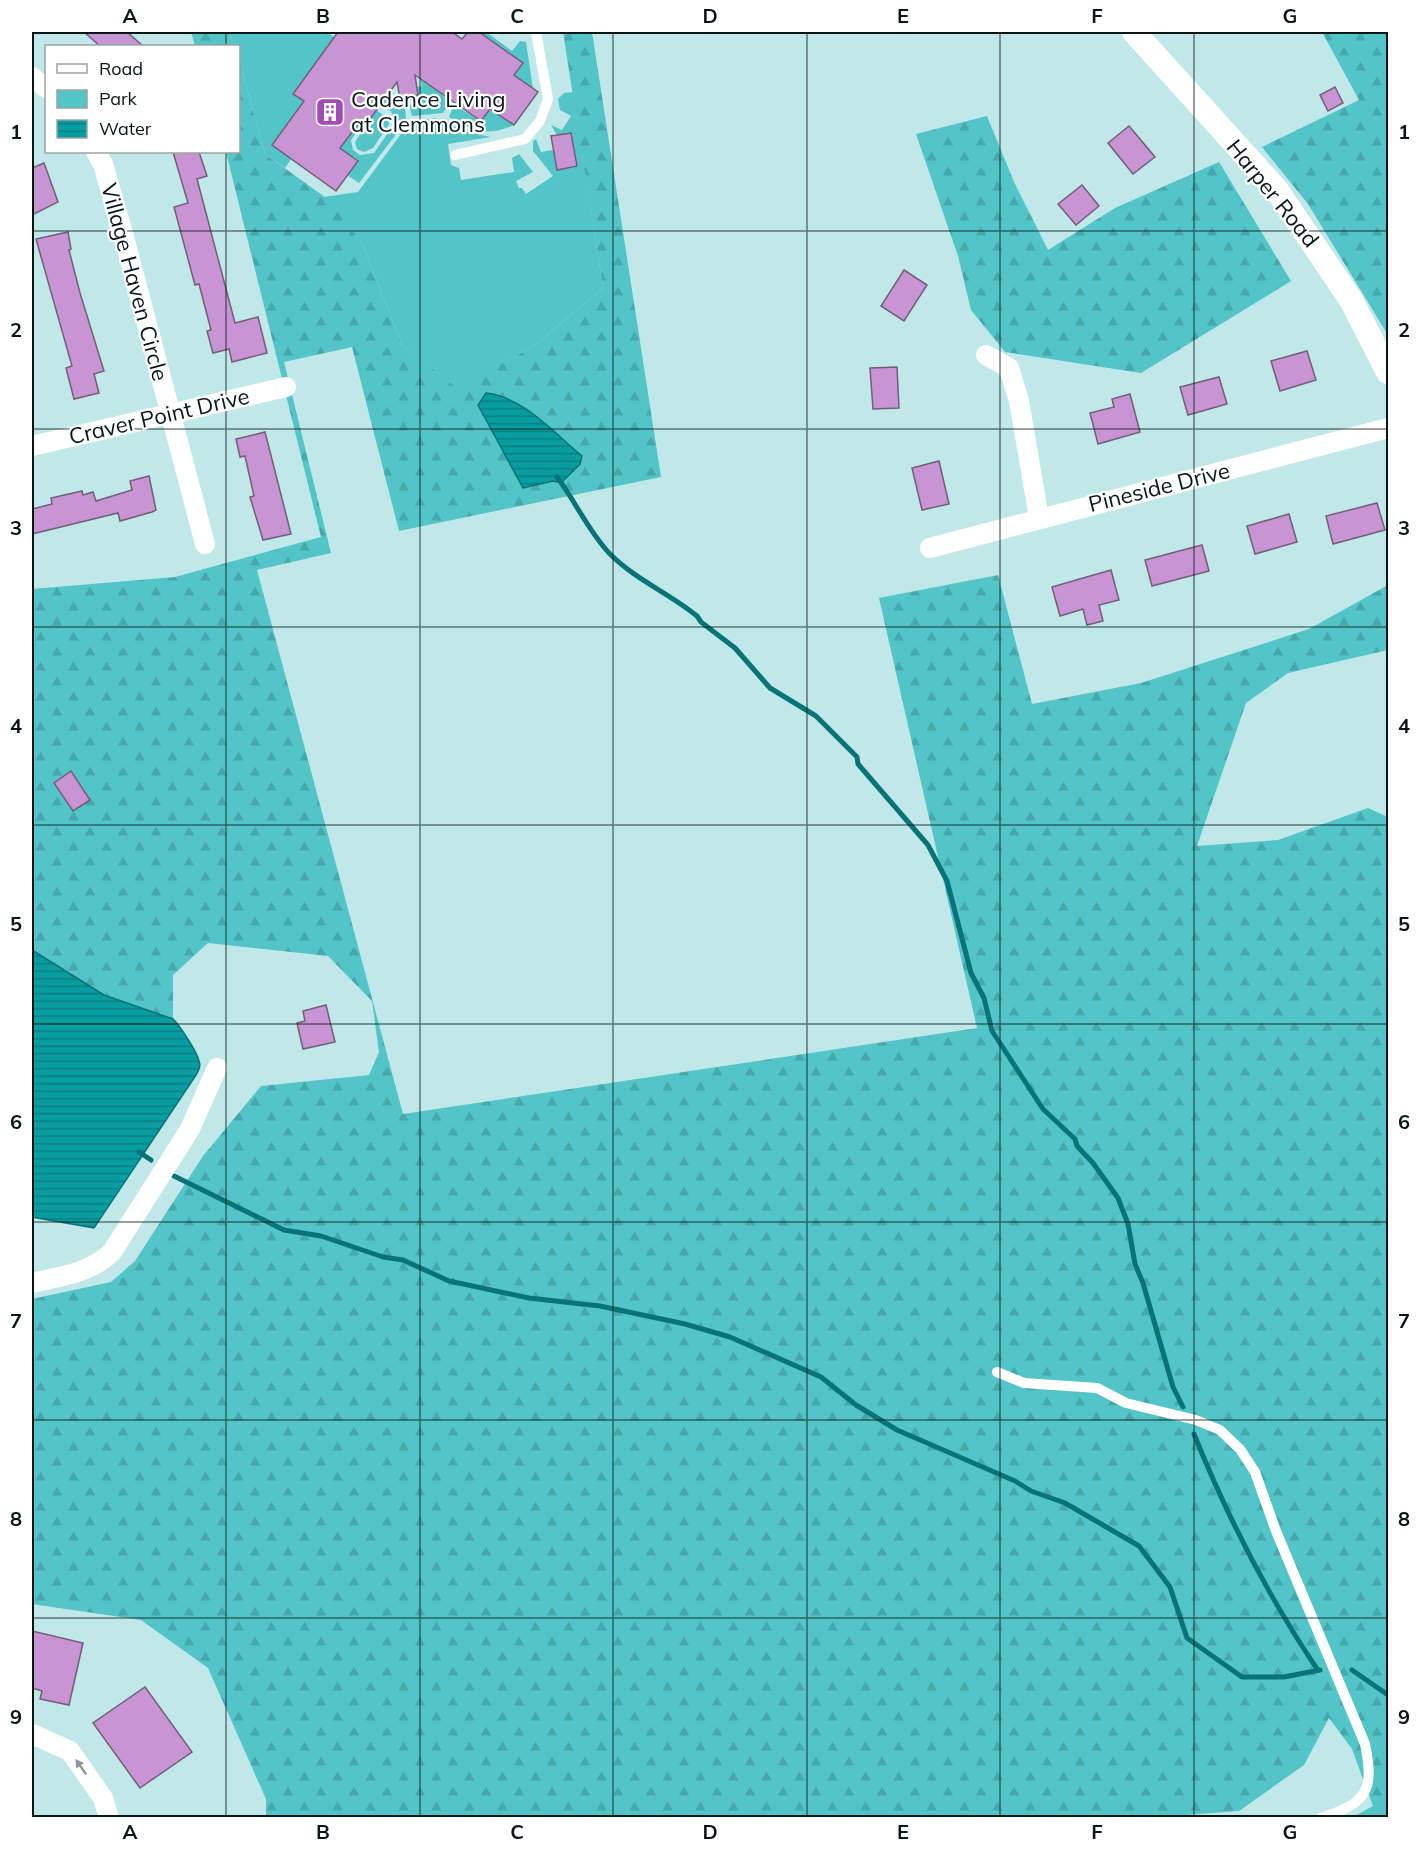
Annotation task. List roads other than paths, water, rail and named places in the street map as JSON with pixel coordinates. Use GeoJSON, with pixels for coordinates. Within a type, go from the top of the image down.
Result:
{"type":"FeatureCollection","features":[{"type":"Feature","properties":{"kind":"street","name":"Harper Road"},"geometry":{"type":"LineString","coordinates":[[1134,32],[1276,189],[1334,273],[1389,372]]}},
{"type":"Feature","properties":{"kind":"street"},"geometry":{"type":"LineString","coordinates":[[32,77],[45,87]]}},
{"type":"Feature","properties":{"kind":"street","name":"Village Haven Circle"},"geometry":{"type":"LineString","coordinates":[[97,153],[103,164],[122,229],[205,544]]}},
{"type":"Feature","properties":{"kind":"street"},"geometry":{"type":"LineString","coordinates":[[986,354],[1008,368],[1019,401],[1039,518]]}},
{"type":"Feature","properties":{"kind":"street","name":"Craver Point Drive"},"geometry":{"type":"LineString","coordinates":[[32,446],[286,387]]}},
{"type":"Feature","properties":{"kind":"street","name":"Pineside Drive"},"geometry":{"type":"LineString","coordinates":[[930,548],[1389,428]]}},
{"type":"Feature","properties":{"kind":"street"},"geometry":{"type":"LineString","coordinates":[[32,1283],[85,1271],[99,1264],[112,1252],[190,1129],[217,1068]]}},
{"type":"Feature","properties":{"kind":"street"},"geometry":{"type":"LineString","coordinates":[[32,1734],[70,1751],[103,1798],[109,1818]]}},
{"type":"Feature","properties":{"kind":"lane"},"geometry":{"type":"LineString","coordinates":[[455,155],[525,139],[540,121],[548,99],[536,32]]}},
{"type":"Feature","properties":{"kind":"lane"},"geometry":{"type":"LineString","coordinates":[[998,1372],[1024,1383],[1097,1388],[1125,1403],[1196,1420],[1220,1430],[1240,1449],[1255,1472],[1276,1531],[1348,1702],[1367,1753],[1371,1771],[1364,1794],[1349,1808],[1321,1818]]}},
{"type":"Feature","properties":{"kind":"water"},"geometry":{"type":"Polygon","coordinates":[[[486,393],[512,401],[537,417],[582,456],[580,464],[561,483],[553,481],[523,488],[478,405],[486,393]]]}},
{"type":"Feature","properties":{"kind":"water"},"geometry":{"type":"Polygon","coordinates":[[[32,950],[104,995],[173,1019],[195,1051],[200,1063],[196,1075],[94,1228],[32,1217],[32,950]]]}},
{"type":"Feature","properties":{"kind":"waterway"},"geometry":{"type":"LineString","coordinates":[[557,477],[595,536],[610,554],[697,616],[701,622],[735,648],[770,688],[816,716],[857,757],[858,764],[928,845],[947,881],[971,973],[984,998],[992,1031],[1043,1109],[1075,1139],[1077,1146],[1093,1163],[1118,1198],[1128,1224],[1135,1264],[1143,1283],[1173,1387],[1183,1407]]}},
{"type":"Feature","properties":{"kind":"waterway"},"geometry":{"type":"LineString","coordinates":[[139,1152],[151,1160]]}},
{"type":"Feature","properties":{"kind":"waterway"},"geometry":{"type":"LineString","coordinates":[[174,1176],[284,1230],[321,1236],[383,1257],[403,1260],[449,1281],[529,1298],[600,1306],[685,1324],[730,1337],[821,1377],[856,1405],[897,1430],[1015,1481],[1031,1491],[1065,1503],[1139,1546],[1170,1587],[1187,1638],[1242,1677],[1284,1677],[1320,1670]]}},
{"type":"Feature","properties":{"kind":"waterway"},"geometry":{"type":"LineString","coordinates":[[1194,1434],[1220,1495],[1250,1555],[1317,1669]]}},
{"type":"Feature","properties":{"kind":"waterway"},"geometry":{"type":"LineString","coordinates":[[1352,1670],[1388,1695]]}},
{"type":"Feature","properties":{"kind":"place","name":"Cadence Living at Clemmons"},"geometry":{"type":"Point","coordinates":[330,112]}}]}
